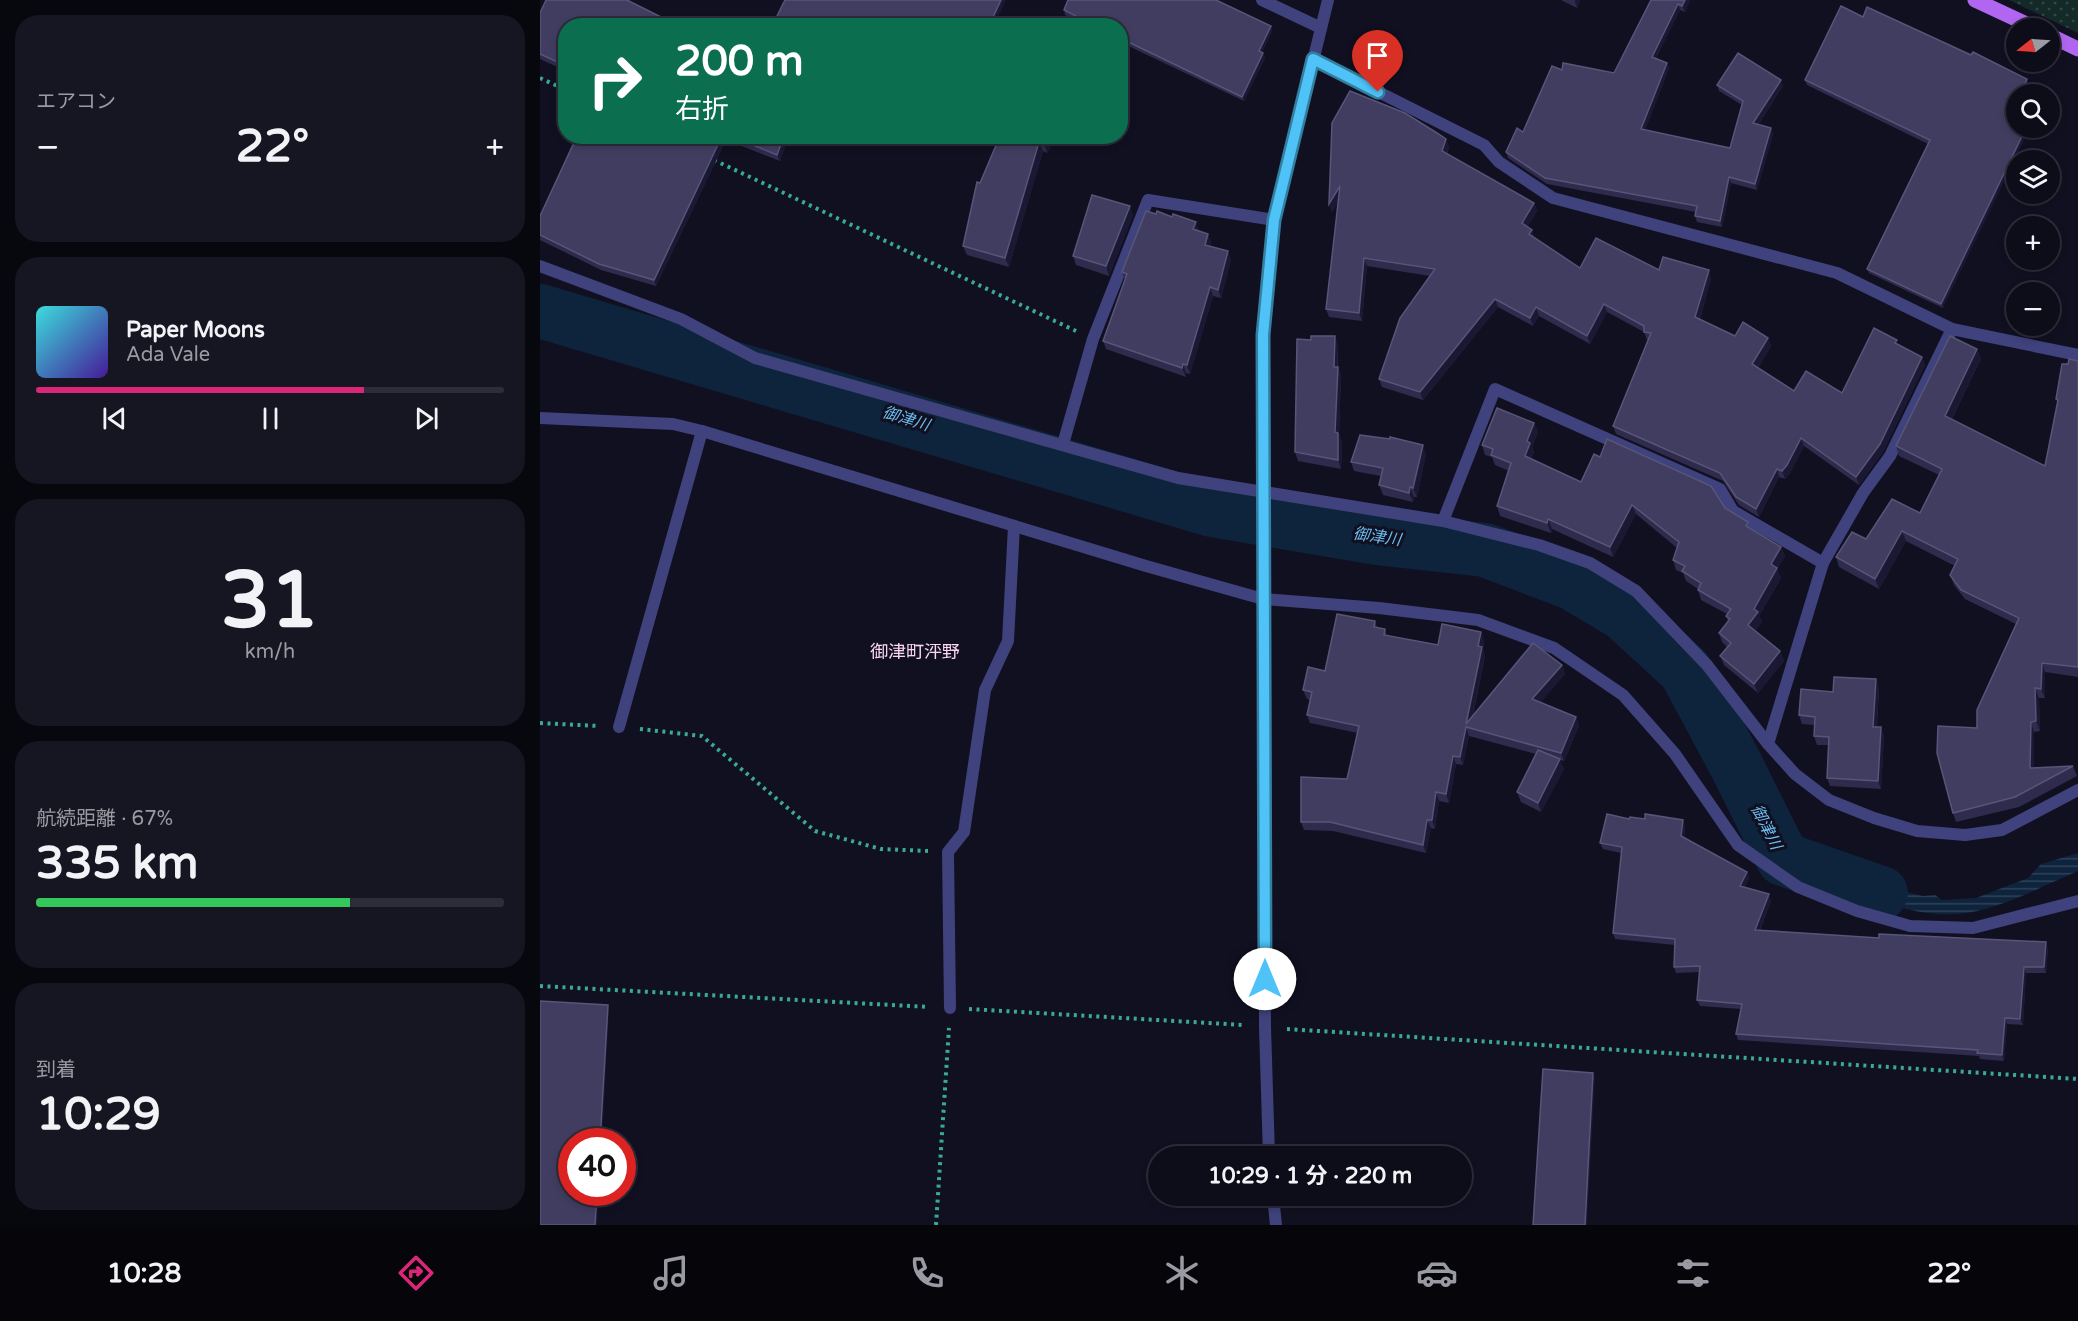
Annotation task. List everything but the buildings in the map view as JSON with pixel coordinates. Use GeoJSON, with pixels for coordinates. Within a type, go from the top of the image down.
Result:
{"type":"FeatureCollection","features":[{"type":"Feature","properties":{"kind":"main road"},"geometry":{"type":"LineString","coordinates":[[1975,0],[2014,18]]}},
{"type":"Feature","properties":{"kind":"main road"},"geometry":{"type":"LineString","coordinates":[[2060,40],[2078,49]]}},
{"type":"Feature","properties":{"kind":"street"},"geometry":{"type":"LineString","coordinates":[[1262,0],[1322,28]]}},
{"type":"Feature","properties":{"kind":"street"},"geometry":{"type":"LineString","coordinates":[[1269,1146],[1265,1027],[1263,335],[1274,220],[1328,0]]}},
{"type":"Feature","properties":{"kind":"street"},"geometry":{"type":"LineString","coordinates":[[1313,59],[1485,145],[1499,162],[1553,198],[1837,273],[1952,329],[2078,355]]}},
{"type":"Feature","properties":{"kind":"street"},"geometry":{"type":"LineString","coordinates":[[1063,444],[1093,339],[1148,200],[1274,220]]}},
{"type":"Feature","properties":{"kind":"street"},"geometry":{"type":"LineString","coordinates":[[540,266],[681,319],[755,358],[1178,478],[1262,498],[1443,521],[1539,545],[1590,563],[1636,591],[1707,665],[1768,744],[1795,774],[1829,800],[1917,831],[1965,834],[2002,830],[2078,790]]}},
{"type":"Feature","properties":{"kind":"street"},"geometry":{"type":"LineString","coordinates":[[1768,744],[1823,563],[1863,494],[1890,456],[1952,329]]}},
{"type":"Feature","properties":{"kind":"street"},"geometry":{"type":"LineString","coordinates":[[1443,521],[1495,389],[1720,489],[1733,512],[1823,563]]}},
{"type":"Feature","properties":{"kind":"street"},"geometry":{"type":"LineString","coordinates":[[540,418],[673,424],[1014,526],[1263,595],[1478,620],[1554,648],[1623,695],[1675,754],[1738,845],[1798,887],[1857,911],[1910,926],[1973,928],[2078,901]]}},
{"type":"Feature","properties":{"kind":"street"},"geometry":{"type":"LineString","coordinates":[[619,726],[702,431]]}},
{"type":"Feature","properties":{"kind":"street"},"geometry":{"type":"LineString","coordinates":[[950,1008],[948,852],[964,832],[985,690],[1008,640],[1014,526]]}},
{"type":"Feature","properties":{"kind":"street"},"geometry":{"type":"LineString","coordinates":[[1274,1206],[1276,1225]]}},
{"type":"Feature","properties":{"kind":"path"},"geometry":{"type":"LineString","coordinates":[[540,78],[558,86]]}},
{"type":"Feature","properties":{"kind":"path"},"geometry":{"type":"LineString","coordinates":[[707,157],[1093,339]]}},
{"type":"Feature","properties":{"kind":"path"},"geometry":{"type":"LineString","coordinates":[[540,723],[619,726],[702,736],[815,831],[881,849],[948,852]]}},
{"type":"Feature","properties":{"kind":"path"},"geometry":{"type":"LineString","coordinates":[[540,986],[1265,1027],[2078,1079]]}},
{"type":"Feature","properties":{"kind":"path"},"geometry":{"type":"LineString","coordinates":[[936,1225],[950,1008]]}},
{"type":"Feature","properties":{"kind":"green space"},"geometry":{"type":"Polygon","coordinates":[[[2009,0],[2078,0],[2078,33],[2060,24],[2060,18],[2047,18],[2009,0]]]}},
{"type":"Feature","properties":{"kind":"water"},"geometry":{"type":"Polygon","coordinates":[[[2078,853],[2078,871],[2003,903],[1957,914],[1938,914],[1893,906],[1847,890],[1787,864],[1923,896],[1935,895],[1942,900],[1976,898],[2028,878],[2041,864],[2078,853]]]}},
{"type":"Feature","properties":{"kind":"waterway","name":"御津川"},"geometry":{"type":"LineString","coordinates":[[540,311],[1212,510],[1376,538],[1485,550],[1572,583],[1624,614],[1685,670],[1783,859],[1881,893]]}},
{"type":"Feature","properties":{"kind":"district","name":"御津町泙野"},"geometry":{"type":"Point","coordinates":[915,652]}},
{"type":"Feature","properties":{"kind":"route"},"geometry":{"type":"LineString","coordinates":[[1265,979],[1263,335],[1274,220],[1313,59],[1378,92]]}}]}
